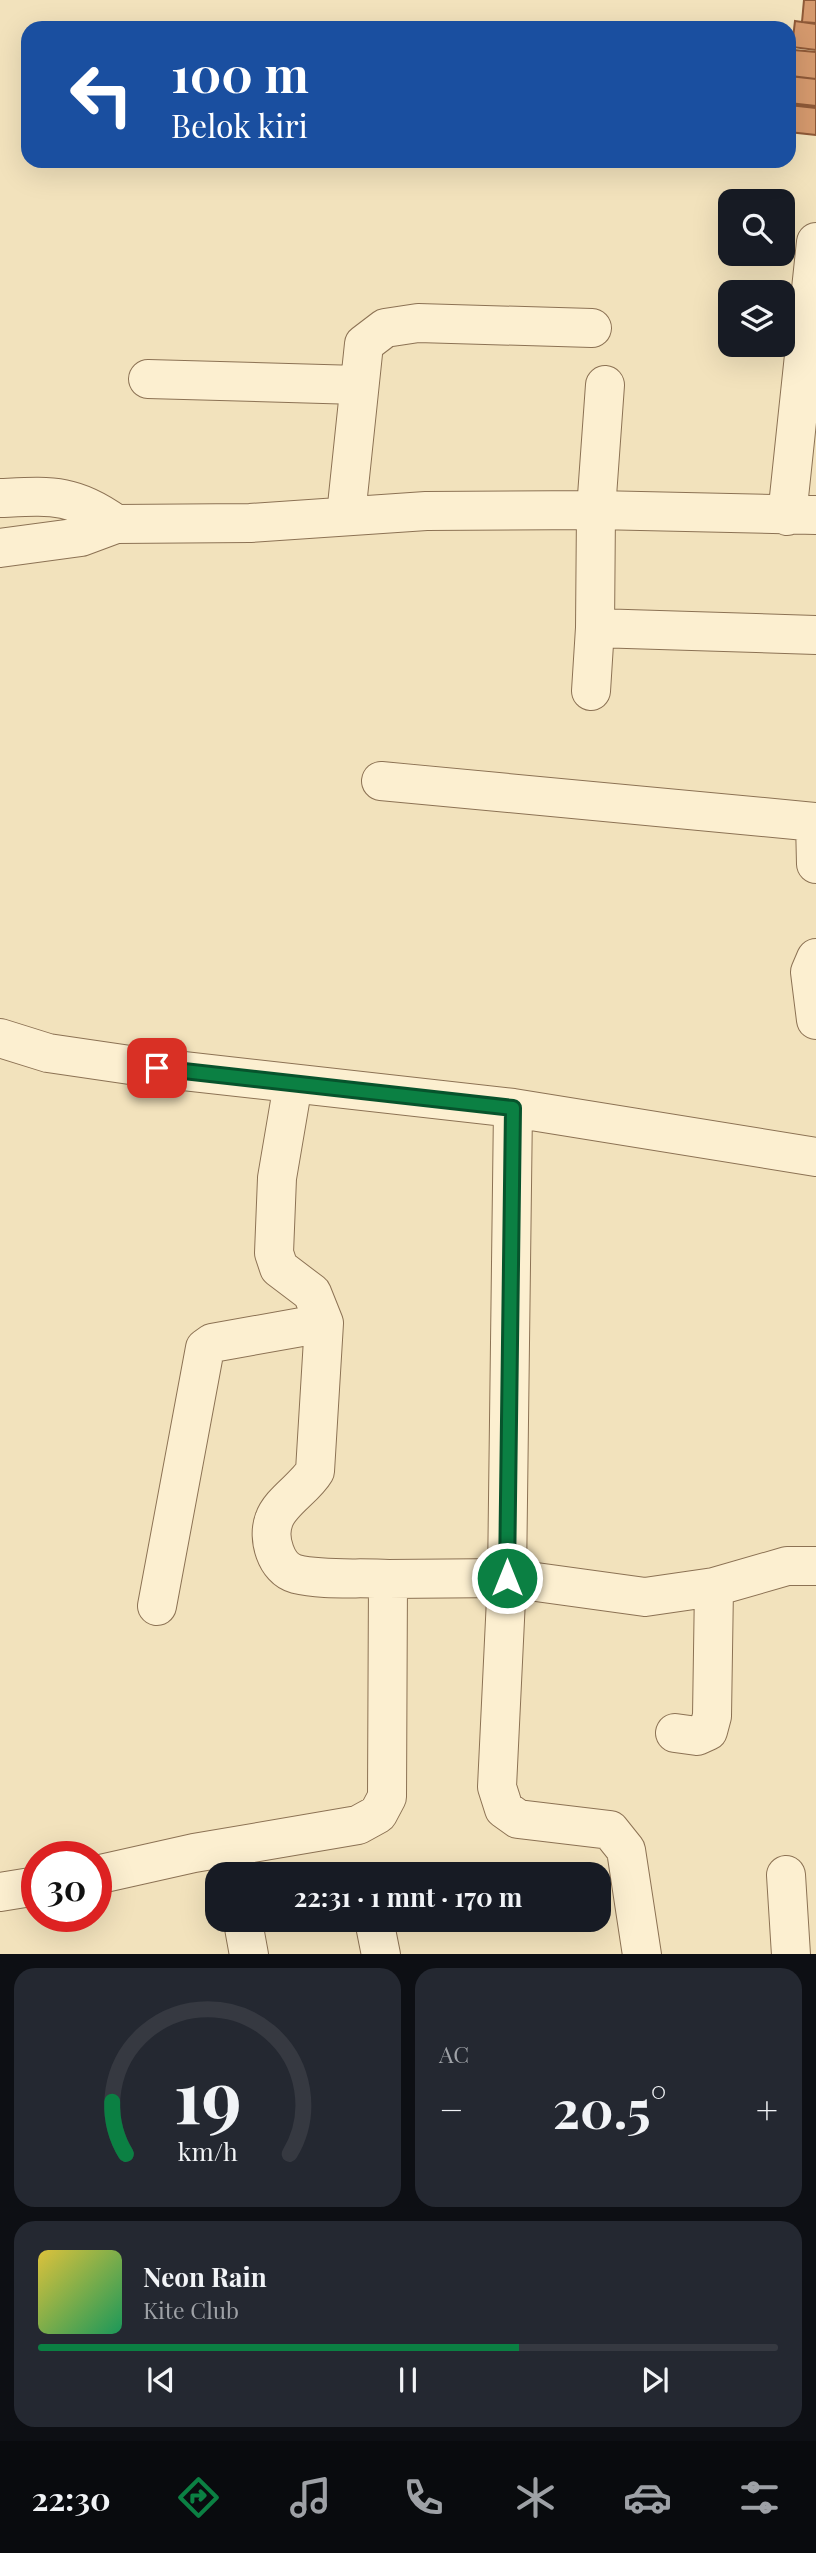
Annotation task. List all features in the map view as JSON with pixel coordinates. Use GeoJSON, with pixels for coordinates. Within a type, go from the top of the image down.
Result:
{"type":"FeatureCollection","features":[{"type":"Feature","properties":{"kind":"street"},"geometry":{"type":"LineString","coordinates":[[0,548],[81,537],[116,523],[250,523],[346,514],[596,510],[801,515],[816,242]]}},
{"type":"Feature","properties":{"kind":"street"},"geometry":{"type":"LineString","coordinates":[[346,514],[364,344],[385,328],[418,324],[592,328]]}},
{"type":"Feature","properties":{"kind":"street"},"geometry":{"type":"LineString","coordinates":[[148,379],[358,385]]}},
{"type":"Feature","properties":{"kind":"street"},"geometry":{"type":"LineString","coordinates":[[591,691],[596,628],[596,510],[605,385]]}},
{"type":"Feature","properties":{"kind":"street"},"geometry":{"type":"LineString","coordinates":[[0,498],[46,496],[89,505],[116,523]]}},
{"type":"Feature","properties":{"kind":"street"},"geometry":{"type":"LineString","coordinates":[[596,628],[816,635]]}},
{"type":"Feature","properties":{"kind":"street"},"geometry":{"type":"LineString","coordinates":[[381,781],[815,822],[816,864]]}},
{"type":"Feature","properties":{"kind":"street"},"geometry":{"type":"LineString","coordinates":[[816,958],[810,972],[816,1020]]}},
{"type":"Feature","properties":{"kind":"street"},"geometry":{"type":"LineString","coordinates":[[0,1038],[48,1053],[513,1108],[816,1157]]}},
{"type":"Feature","properties":{"kind":"street"},"geometry":{"type":"LineString","coordinates":[[293,1084],[277,1178],[274,1253],[279,1268],[312,1293],[324,1323],[315,1471],[306,1486],[274,1519],[272,1543],[281,1564],[294,1574],[388,1579],[507,1578],[645,1597],[714,1587],[787,1566],[816,1566]]}},
{"type":"Feature","properties":{"kind":"street"},"geometry":{"type":"LineString","coordinates":[[513,1108],[507,1578],[497,1787],[504,1809],[518,1819],[610,1830],[626,1850],[642,1954]]}},
{"type":"Feature","properties":{"kind":"street"},"geometry":{"type":"LineString","coordinates":[[158,1606],[205,1348],[209,1343],[324,1323]]}},
{"type":"Feature","properties":{"kind":"street"},"geometry":{"type":"LineString","coordinates":[[112,1871],[194,1853],[358,1825],[378,1814],[387,1797],[388,1579]]}},
{"type":"Feature","properties":{"kind":"street"},"geometry":{"type":"LineString","coordinates":[[675,1732],[697,1736],[708,1731],[712,1716],[714,1587]]}},
{"type":"Feature","properties":{"kind":"street"},"geometry":{"type":"LineString","coordinates":[[786,1875],[791,1954]]}},
{"type":"Feature","properties":{"kind":"street"},"geometry":{"type":"LineString","coordinates":[[0,1892],[21,1889]]}},
{"type":"Feature","properties":{"kind":"street"},"geometry":{"type":"LineString","coordinates":[[376,1932],[381,1954]]}},
{"type":"Feature","properties":{"kind":"building"},"geometry":{"type":"Polygon","coordinates":[[[804,0],[816,0],[816,23],[802,22],[804,0]]]}},
{"type":"Feature","properties":{"kind":"building"},"geometry":{"type":"Polygon","coordinates":[[[796,21],[816,24],[816,50],[796,48],[796,21]]]}},
{"type":"Feature","properties":{"kind":"building"},"geometry":{"type":"Polygon","coordinates":[[[796,50],[816,52],[816,79],[796,77],[796,50]]]}},
{"type":"Feature","properties":{"kind":"building"},"geometry":{"type":"Polygon","coordinates":[[[796,77],[816,79],[816,106],[796,104],[796,77]]]}},
{"type":"Feature","properties":{"kind":"building"},"geometry":{"type":"Polygon","coordinates":[[[796,106],[816,108],[816,135],[796,133],[796,106]]]}},
{"type":"Feature","properties":{"kind":"route"},"geometry":{"type":"LineString","coordinates":[[157,1068],[513,1108],[507,1578]]}}]}
